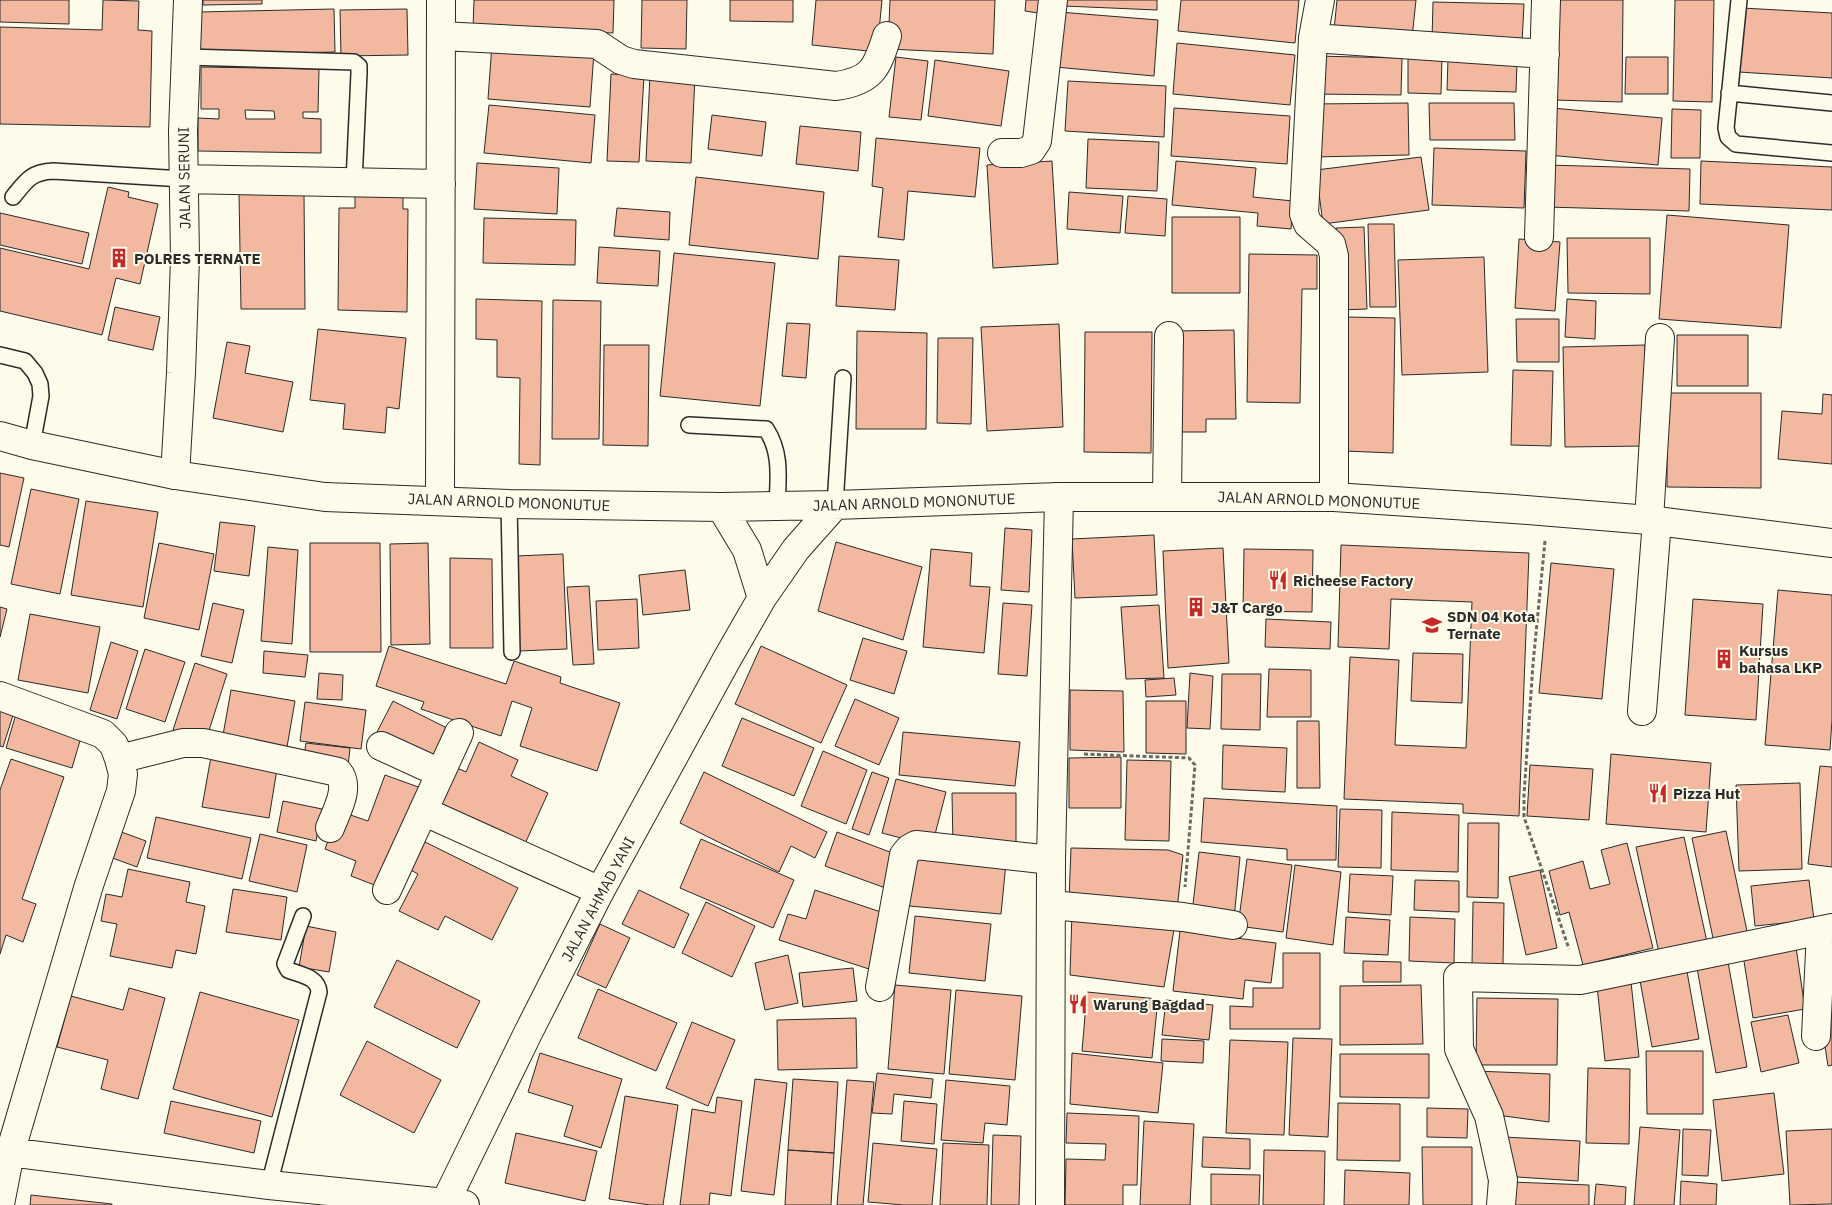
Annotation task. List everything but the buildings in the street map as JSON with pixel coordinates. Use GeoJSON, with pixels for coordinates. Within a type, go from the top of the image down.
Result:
{"type":"FeatureCollection","features":[{"type":"Feature","properties":{"kind":"main road","name":"JALAN SERUNI"},"geometry":{"type":"LineString","coordinates":[[175,475],[185,268],[183,131],[188,0]]}},
{"type":"Feature","properties":{"kind":"main road"},"geometry":{"type":"LineString","coordinates":[[440,500],[441,0]]}},
{"type":"Feature","properties":{"kind":"main road"},"geometry":{"type":"LineString","coordinates":[[1002,153],[1021,153],[1032,150],[1037,141],[1053,0]]}},
{"type":"Feature","properties":{"kind":"main road"},"geometry":{"type":"LineString","coordinates":[[1320,0],[1314,38],[1304,214],[1308,224],[1331,244],[1334,256],[1334,497]]}},
{"type":"Feature","properties":{"kind":"main road"},"geometry":{"type":"LineString","coordinates":[[1539,237],[1546,0]]}},
{"type":"Feature","properties":{"kind":"main road"},"geometry":{"type":"LineString","coordinates":[[441,36],[597,44],[620,60],[634,64],[836,86],[853,84],[870,74],[880,57],[887,36]]}},
{"type":"Feature","properties":{"kind":"main road"},"geometry":{"type":"LineString","coordinates":[[1314,38],[1545,54]]}},
{"type":"Feature","properties":{"kind":"main road"},"geometry":{"type":"LineString","coordinates":[[183,179],[441,184]]}},
{"type":"Feature","properties":{"kind":"main road"},"geometry":{"type":"LineString","coordinates":[[1167,496],[1169,336]]}},
{"type":"Feature","properties":{"kind":"main road"},"geometry":{"type":"LineString","coordinates":[[1642,711],[1653,520],[1660,338]]}},
{"type":"Feature","properties":{"kind":"main road","name":"JALAN ARNOLD MONONUTUE"},"geometry":{"type":"LineString","coordinates":[[0,436],[32,445],[175,475],[325,497],[509,504],[721,507],[1059,497],[1334,497],[1653,520],[1832,544]]}},
{"type":"Feature","properties":{"kind":"main road"},"geometry":{"type":"LineString","coordinates":[[1050,1205],[1051,860],[1059,497]]}},
{"type":"Feature","properties":{"kind":"main road","name":"JALAN AHMAD YANI"},"geometry":{"type":"LineString","coordinates":[[451,1204],[600,891],[762,598],[796,549],[836,505]]}},
{"type":"Feature","properties":{"kind":"main road"},"geometry":{"type":"LineString","coordinates":[[721,507],[746,550],[762,598]]}},
{"type":"Feature","properties":{"kind":"main road"},"geometry":{"type":"LineString","coordinates":[[0,696],[103,734],[114,745],[123,774],[121,791],[89,885],[5,1152],[0,1204]]}},
{"type":"Feature","properties":{"kind":"main road"},"geometry":{"type":"LineString","coordinates":[[387,890],[458,733]]}},
{"type":"Feature","properties":{"kind":"main road"},"geometry":{"type":"LineString","coordinates":[[119,758],[183,743],[203,743],[338,772],[343,778],[344,786],[330,828]]}},
{"type":"Feature","properties":{"kind":"main road"},"geometry":{"type":"LineString","coordinates":[[381,746],[440,773]]}},
{"type":"Feature","properties":{"kind":"main road"},"geometry":{"type":"LineString","coordinates":[[423,812],[600,891]]}},
{"type":"Feature","properties":{"kind":"main road"},"geometry":{"type":"LineString","coordinates":[[880,987],[904,855],[909,849],[916,845],[1051,860]]}},
{"type":"Feature","properties":{"kind":"main road"},"geometry":{"type":"LineString","coordinates":[[1051,905],[1183,917],[1233,925]]}},
{"type":"Feature","properties":{"kind":"main road"},"geometry":{"type":"LineString","coordinates":[[1500,1205],[1502,1180],[1489,1116],[1459,1049],[1458,977],[1580,980],[1827,930],[1816,1036]]}},
{"type":"Feature","properties":{"kind":"main road"},"geometry":{"type":"LineString","coordinates":[[5,1152],[269,1185],[451,1204]]}},
{"type":"Feature","properties":{"kind":"lane"},"geometry":{"type":"LineString","coordinates":[[1739,0],[1726,128],[1728,138],[1736,144],[1832,153]]}},
{"type":"Feature","properties":{"kind":"lane"},"geometry":{"type":"LineString","coordinates":[[186,56],[354,62],[359,66],[354,182]]}},
{"type":"Feature","properties":{"kind":"lane"},"geometry":{"type":"LineString","coordinates":[[1729,93],[1832,104]]}},
{"type":"Feature","properties":{"kind":"lane"},"geometry":{"type":"LineString","coordinates":[[13,197],[28,179],[40,172],[52,171],[183,179]]}},
{"type":"Feature","properties":{"kind":"lane"},"geometry":{"type":"LineString","coordinates":[[0,355],[25,361],[35,373],[40,384],[42,396],[32,445]]}},
{"type":"Feature","properties":{"kind":"lane"},"geometry":{"type":"LineString","coordinates":[[836,505],[843,378]]}},
{"type":"Feature","properties":{"kind":"lane"},"geometry":{"type":"LineString","coordinates":[[689,425],[766,429],[774,441],[778,460],[778,506]]}},
{"type":"Feature","properties":{"kind":"lane"},"geometry":{"type":"LineString","coordinates":[[509,504],[512,652]]}},
{"type":"Feature","properties":{"kind":"lane"},"geometry":{"type":"LineString","coordinates":[[269,1185],[319,992],[316,981],[288,970],[286,964],[303,916]]}},
{"type":"Feature","properties":{"kind":"path"},"geometry":{"type":"LineString","coordinates":[[1548,512],[1533,664],[1524,817],[1580,980]]}},
{"type":"Feature","properties":{"kind":"path"},"geometry":{"type":"LineString","coordinates":[[1053,753],[1188,758],[1195,765],[1183,917]]}},
{"type":"Feature","properties":{"kind":"place","name":"POLRES TERNATE"},"geometry":{"type":"Point","coordinates":[119,258]}},
{"type":"Feature","properties":{"kind":"place","name":"Richeese Factory"},"geometry":{"type":"Point","coordinates":[1278,580]}},
{"type":"Feature","properties":{"kind":"place","name":"J&T Cargo"},"geometry":{"type":"Point","coordinates":[1196,607]}},
{"type":"Feature","properties":{"kind":"place","name":"SDN 04 Kota Ternate"},"geometry":{"type":"Point","coordinates":[1432,625]}},
{"type":"Feature","properties":{"kind":"place","name":"Kursus bahasa LKP"},"geometry":{"type":"Point","coordinates":[1724,659]}},
{"type":"Feature","properties":{"kind":"place","name":"Pizza Hut"},"geometry":{"type":"Point","coordinates":[1658,793]}},
{"type":"Feature","properties":{"kind":"place","name":"Warung Bagdad"},"geometry":{"type":"Point","coordinates":[1078,1004]}}]}
